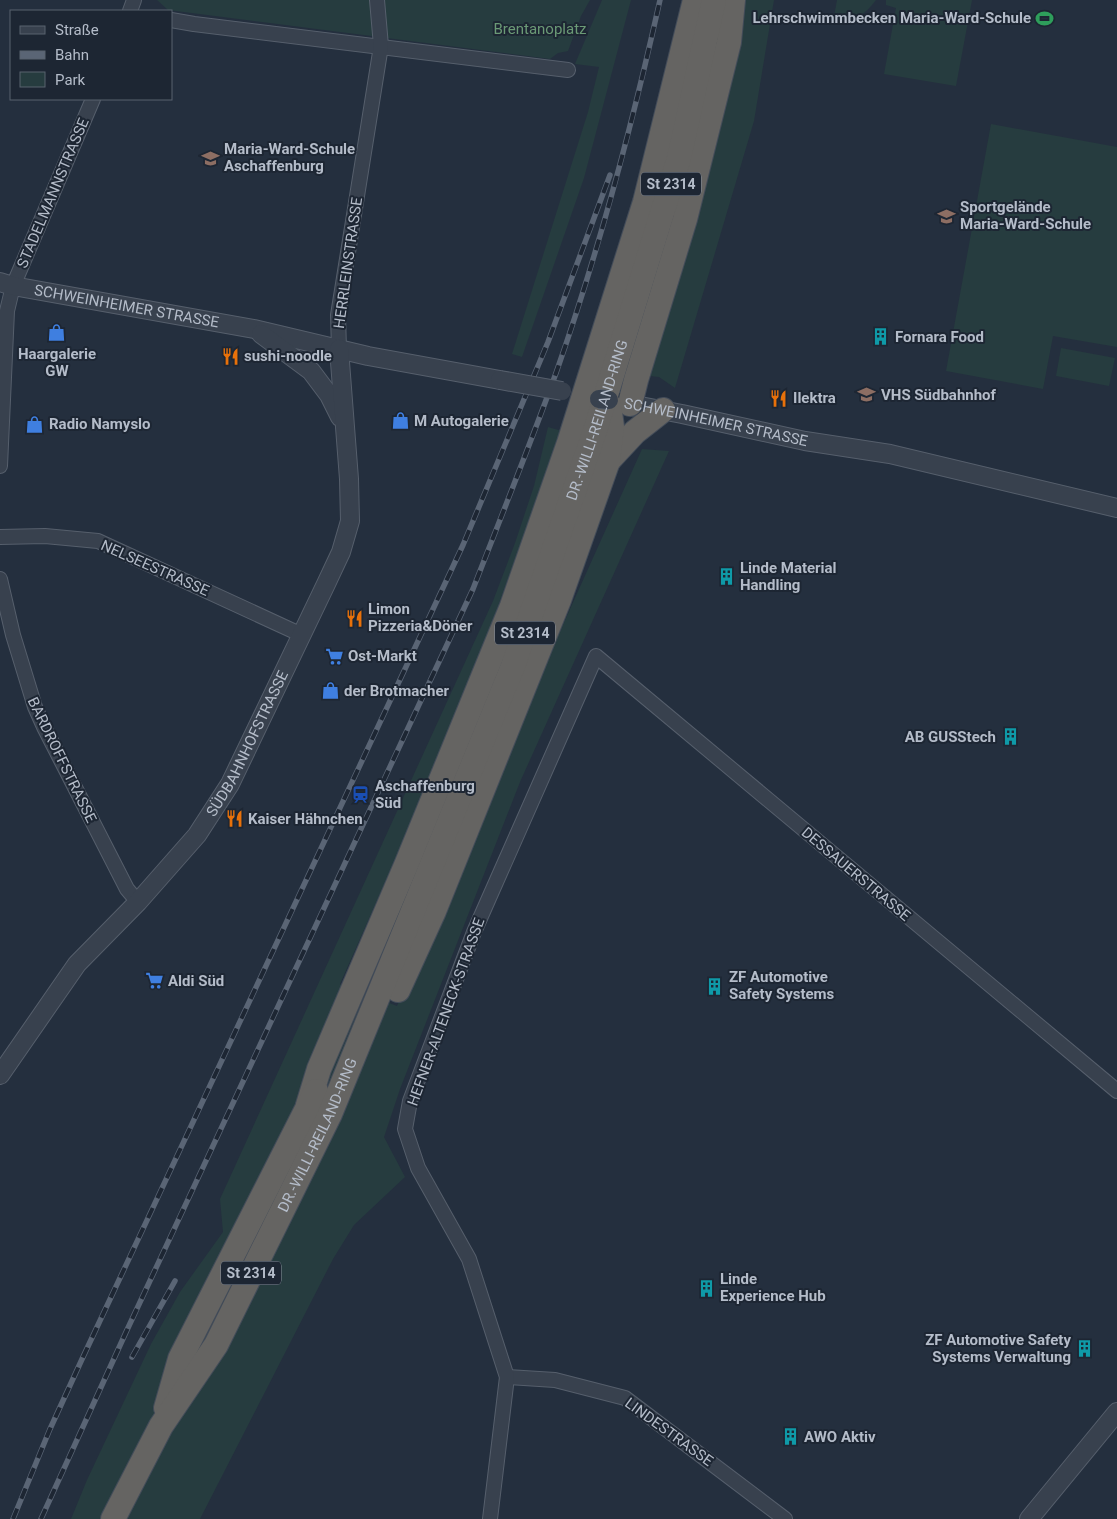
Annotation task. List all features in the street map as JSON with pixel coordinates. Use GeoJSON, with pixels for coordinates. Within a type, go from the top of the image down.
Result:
{"type":"FeatureCollection","features":[{"type":"Feature","properties":{"kind":"highway"},"geometry":{"type":"LineString","coordinates":[[308,1105],[319,1069],[403,872],[512,606],[609,400],[644,202],[695,0]]}},
{"type":"Feature","properties":{"kind":"highway","name":"DR.-WILLI-REILAND-RING"},"geometry":{"type":"LineString","coordinates":[[113,1519],[161,1426],[216,1344],[330,1114],[513,666],[597,425],[679,158],[714,0]]}},
{"type":"Feature","properties":{"kind":"highway"},"geometry":{"type":"LineString","coordinates":[[609,400],[636,380],[685,219],[725,61],[734,0]]}},
{"type":"Feature","properties":{"kind":"highway"},"geometry":{"type":"LineString","coordinates":[[330,1114],[353,1087],[434,911],[559,600],[608,462],[612,428],[609,400]]}},
{"type":"Feature","properties":{"kind":"highway"},"geometry":{"type":"LineString","coordinates":[[608,462],[635,432],[663,410]]}},
{"type":"Feature","properties":{"kind":"highway","name":"DR.-WILLI-REILAND-RING"},"geometry":{"type":"LineString","coordinates":[[161,1426],[180,1359],[308,1105],[336,1054],[446,829]]}},
{"type":"Feature","properties":{"kind":"street","name":"HERRLEINSTRASSE"},"geometry":{"type":"LineString","coordinates":[[339,349],[338,315],[381,46],[377,0]]}},
{"type":"Feature","properties":{"kind":"street"},"geometry":{"type":"LineString","coordinates":[[172,20],[568,70]]}},
{"type":"Feature","properties":{"kind":"street","name":"STADELMANNSTRASSE"},"geometry":{"type":"LineString","coordinates":[[7,284],[93,100]]}},
{"type":"Feature","properties":{"kind":"street"},"geometry":{"type":"LineString","coordinates":[[0,466],[7,284]]}},
{"type":"Feature","properties":{"kind":"street","name":"SCHWEINHEIMER STRASSE"},"geometry":{"type":"LineString","coordinates":[[7,284],[254,329],[368,356],[663,410],[805,440],[890,454],[1117,508]]}},
{"type":"Feature","properties":{"kind":"street","name":"SCHWEINHEIMER STRASSE"},"geometry":{"type":"LineString","coordinates":[[254,329],[311,371],[329,395],[344,427]]}},
{"type":"Feature","properties":{"kind":"street","name":"SÜDBAHNHOFSTRASSE"},"geometry":{"type":"LineString","coordinates":[[0,1076],[77,964],[138,902],[198,836],[225,791],[341,552],[350,521],[349,479],[339,349]]}},
{"type":"Feature","properties":{"kind":"street","name":"NELSEESTRASSE"},"geometry":{"type":"LineString","coordinates":[[0,537],[45,536],[98,541],[302,635]]}},
{"type":"Feature","properties":{"kind":"street","name":"BARDROFFSTRASSE"},"geometry":{"type":"LineString","coordinates":[[0,579],[21,663],[31,696],[44,727],[127,889],[138,902]]}},
{"type":"Feature","properties":{"kind":"street","name":"DESSAUERSTRASSE"},"geometry":{"type":"LineString","coordinates":[[596,656],[1117,1091]]}},
{"type":"Feature","properties":{"kind":"street","name":"HEFNER-ALTENECK-STRASSE"},"geometry":{"type":"LineString","coordinates":[[490,1519],[507,1377],[469,1259],[418,1168],[405,1129],[410,1101],[474,932],[596,656]]}},
{"type":"Feature","properties":{"kind":"street","name":"LINDESTRASSE"},"geometry":{"type":"LineString","coordinates":[[507,1377],[555,1380],[625,1398],[785,1519]]}},
{"type":"Feature","properties":{"kind":"street"},"geometry":{"type":"LineString","coordinates":[[1029,1519],[1117,1412]]}},
{"type":"Feature","properties":{"kind":"green space","name":"Brentanoplatz"},"geometry":{"type":"Polygon","coordinates":[[[157,0],[590,0],[581,16],[568,51],[558,53],[550,59],[168,10],[157,0]]]}},
{"type":"Feature","properties":{"kind":"green space"},"geometry":{"type":"Polygon","coordinates":[[[602,0],[631,0],[584,178],[522,357],[512,354],[588,112],[599,67],[575,64],[602,0]]]}},
{"type":"Feature","properties":{"kind":"green space"},"geometry":{"type":"Polygon","coordinates":[[[743,0],[774,0],[754,121],[675,388],[659,377],[650,376],[743,0]]]}},
{"type":"Feature","properties":{"kind":"green space"},"geometry":{"type":"Polygon","coordinates":[[[837,0],[876,0],[858,17],[846,21],[833,22],[837,0]]]}},
{"type":"Feature","properties":{"kind":"green space"},"geometry":{"type":"Polygon","coordinates":[[[886,0],[972,0],[956,86],[884,74],[896,8],[886,5],[886,0]]]}},
{"type":"Feature","properties":{"kind":"green space"},"geometry":{"type":"Polygon","coordinates":[[[991,124],[1117,147],[1117,347],[1053,336],[1043,389],[946,371],[991,124]]]}},
{"type":"Feature","properties":{"kind":"green space"},"geometry":{"type":"Polygon","coordinates":[[[1061,348],[1115,358],[1109,386],[1056,376],[1061,348]]]}},
{"type":"Feature","properties":{"kind":"green space"},"geometry":{"type":"Polygon","coordinates":[[[548,427],[562,431],[452,732],[340,984],[397,1006],[474,839],[561,629],[642,449],[669,451],[520,782],[400,1089],[384,1137],[405,1177],[354,1225],[333,1259],[200,1519],[71,1519],[87,1480],[151,1344],[180,1292],[223,1232],[220,1199],[493,601],[534,486],[548,427]]]}},
{"type":"Feature","properties":{"kind":"railway"},"geometry":{"type":"LineString","coordinates":[[41,1519],[127,1330],[473,589],[572,327],[626,141],[660,0]]}},
{"type":"Feature","properties":{"kind":"railway"},"geometry":{"type":"LineString","coordinates":[[13,1519],[50,1429],[83,1357],[463,545],[548,342],[610,175]]}},
{"type":"Feature","properties":{"kind":"railway"},"geometry":{"type":"LineString","coordinates":[[132,1357],[175,1281]]}},
{"type":"Feature","properties":{"kind":"place","name":"Lehrschwimmbecken Maria-Ward-Schule"},"geometry":{"type":"Point","coordinates":[1045,18]}},
{"type":"Feature","properties":{"kind":"place","name":"Maria-Ward-Schule Aschaffenburg"},"geometry":{"type":"Point","coordinates":[210,158]}},
{"type":"Feature","properties":{"kind":"place","name":"Sportgelände Maria-Ward-Schule"},"geometry":{"type":"Point","coordinates":[946,216]}},
{"type":"Feature","properties":{"kind":"place","name":"Haargalerie GW"},"geometry":{"type":"Point","coordinates":[57,333]}},
{"type":"Feature","properties":{"kind":"place","name":"Fornara Food"},"geometry":{"type":"Point","coordinates":[881,337]}},
{"type":"Feature","properties":{"kind":"place","name":"sushi-noodle"},"geometry":{"type":"Point","coordinates":[230,356]}},
{"type":"Feature","properties":{"kind":"place","name":"VHS Südbahnhof"},"geometry":{"type":"Point","coordinates":[867,395]}},
{"type":"Feature","properties":{"kind":"place","name":"Ilektra"},"geometry":{"type":"Point","coordinates":[779,398]}},
{"type":"Feature","properties":{"kind":"place","name":"M Autogalerie"},"geometry":{"type":"Point","coordinates":[400,421]}},
{"type":"Feature","properties":{"kind":"place","name":"Radio Namyslo"},"geometry":{"type":"Point","coordinates":[35,424]}},
{"type":"Feature","properties":{"kind":"place","name":"Linde Material Handling"},"geometry":{"type":"Point","coordinates":[726,577]}},
{"type":"Feature","properties":{"kind":"place","name":"Limon Pizzeria&Döner"},"geometry":{"type":"Point","coordinates":[354,618]}},
{"type":"Feature","properties":{"kind":"place","name":"Ost-Markt"},"geometry":{"type":"Point","coordinates":[334,656]}},
{"type":"Feature","properties":{"kind":"place","name":"der Brotmacher"},"geometry":{"type":"Point","coordinates":[330,691]}},
{"type":"Feature","properties":{"kind":"place","name":"AB GUSStech"},"geometry":{"type":"Point","coordinates":[1010,737]}},
{"type":"Feature","properties":{"kind":"place","name":"Aschaffenburg Süd"},"geometry":{"type":"Point","coordinates":[361,795]}},
{"type":"Feature","properties":{"kind":"place","name":"Kaiser Hähnchen"},"geometry":{"type":"Point","coordinates":[234,819]}},
{"type":"Feature","properties":{"kind":"place","name":"Aldi Süd"},"geometry":{"type":"Point","coordinates":[154,981]}},
{"type":"Feature","properties":{"kind":"place","name":"ZF Automotive Safety Systems"},"geometry":{"type":"Point","coordinates":[715,986]}},
{"type":"Feature","properties":{"kind":"place","name":"Linde Experience Hub"},"geometry":{"type":"Point","coordinates":[706,1288]}},
{"type":"Feature","properties":{"kind":"place","name":"ZF Automotive Safety Systems Verwaltung"},"geometry":{"type":"Point","coordinates":[1085,1349]}},
{"type":"Feature","properties":{"kind":"place","name":"AWO Aktiv"},"geometry":{"type":"Point","coordinates":[790,1437]}}]}
